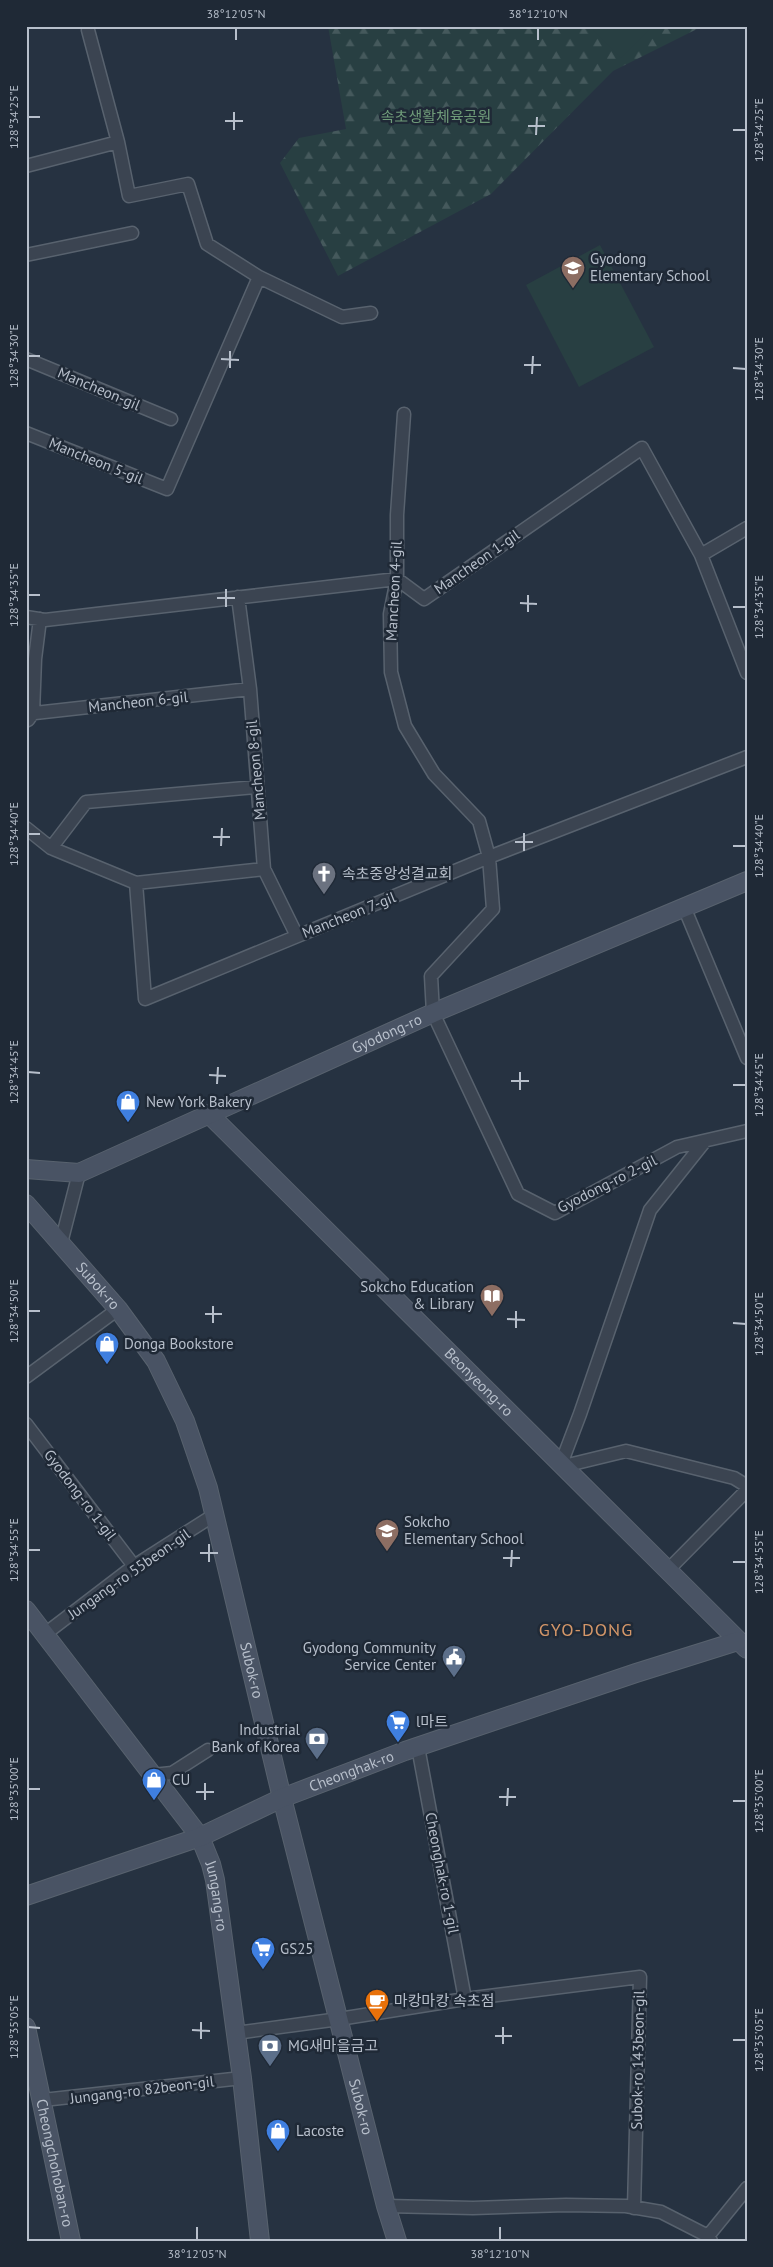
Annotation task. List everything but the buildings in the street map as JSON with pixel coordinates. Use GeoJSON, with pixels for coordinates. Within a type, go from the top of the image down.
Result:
{"type":"FeatureCollection","features":[{"type":"Feature","properties":{"kind":"street"},"geometry":{"type":"LineString","coordinates":[[88,30],[118,142],[129,196],[188,184],[207,244],[259,277],[342,317],[371,313]]}},
{"type":"Feature","properties":{"kind":"street"},"geometry":{"type":"LineString","coordinates":[[26,166],[118,142]]}},
{"type":"Feature","properties":{"kind":"street"},"geometry":{"type":"LineString","coordinates":[[26,255],[132,233]]}},
{"type":"Feature","properties":{"kind":"street","name":"Mancheon 5-gil"},"geometry":{"type":"LineString","coordinates":[[26,433],[167,489],[259,277]]}},
{"type":"Feature","properties":{"kind":"street","name":"Mancheon-gil"},"geometry":{"type":"LineString","coordinates":[[26,359],[171,419]]}},
{"type":"Feature","properties":{"kind":"street","name":"Mancheon 4-gil"},"geometry":{"type":"LineString","coordinates":[[404,414],[397,515],[396,579],[390,614],[391,672],[405,726],[434,774],[479,821],[489,857],[493,909],[431,976],[433,1013]]}},
{"type":"Feature","properties":{"kind":"street","name":"Mancheon 1-gil"},"geometry":{"type":"LineString","coordinates":[[396,579],[424,599],[642,448],[701,555],[747,673]]}},
{"type":"Feature","properties":{"kind":"street"},"geometry":{"type":"LineString","coordinates":[[701,555],[747,528]]}},
{"type":"Feature","properties":{"kind":"street"},"geometry":{"type":"LineString","coordinates":[[26,617],[40,619],[396,579]]}},
{"type":"Feature","properties":{"kind":"street","name":"Mancheon 8-gil"},"geometry":{"type":"LineString","coordinates":[[238,597],[250,689],[264,869],[297,936]]}},
{"type":"Feature","properties":{"kind":"street"},"geometry":{"type":"LineString","coordinates":[[28,717],[40,619]]}},
{"type":"Feature","properties":{"kind":"street","name":"Mancheon 6-gil"},"geometry":{"type":"LineString","coordinates":[[28,717],[250,689]]}},
{"type":"Feature","properties":{"kind":"street","name":"Mancheon 7-gil"},"geometry":{"type":"LineString","coordinates":[[136,882],[145,999],[489,857],[747,757]]}},
{"type":"Feature","properties":{"kind":"street"},"geometry":{"type":"LineString","coordinates":[[51,848],[86,802],[257,787]]}},
{"type":"Feature","properties":{"kind":"street"},"geometry":{"type":"LineString","coordinates":[[26,828],[51,848],[136,882],[264,869]]}},
{"type":"Feature","properties":{"kind":"street","name":"Gyodong-ro"},"geometry":{"type":"LineString","coordinates":[[26,1170],[79,1173],[433,1013],[747,881]]}},
{"type":"Feature","properties":{"kind":"street"},"geometry":{"type":"LineString","coordinates":[[684,907],[747,1058]]}},
{"type":"Feature","properties":{"kind":"street","name":"Gyodong-ro 2-gil"},"geometry":{"type":"LineString","coordinates":[[433,1013],[518,1194],[555,1213],[677,1147],[747,1131]]}},
{"type":"Feature","properties":{"kind":"street","name":"Beonyeong-ro"},"geometry":{"type":"LineString","coordinates":[[210,1115],[742,1645]]}},
{"type":"Feature","properties":{"kind":"street"},"geometry":{"type":"LineString","coordinates":[[562,1465],[650,1210],[705,1141]]}},
{"type":"Feature","properties":{"kind":"street"},"geometry":{"type":"LineString","coordinates":[[61,1244],[79,1173]]}},
{"type":"Feature","properties":{"kind":"street","name":"Subok-ro"},"geometry":{"type":"LineString","coordinates":[[26,1204],[118,1309],[156,1361],[185,1421],[208,1488],[282,1798],[386,2206],[397,2241]]}},
{"type":"Feature","properties":{"kind":"street"},"geometry":{"type":"LineString","coordinates":[[26,1377],[118,1309]]}},
{"type":"Feature","properties":{"kind":"street","name":"Gyodong-ro 1-gil"},"geometry":{"type":"LineString","coordinates":[[26,1424],[134,1566]]}},
{"type":"Feature","properties":{"kind":"street"},"geometry":{"type":"LineString","coordinates":[[562,1465],[626,1451],[734,1478],[747,1488],[668,1570]]}},
{"type":"Feature","properties":{"kind":"street","name":"Jungang-ro 55beon-gil"},"geometry":{"type":"LineString","coordinates":[[45,1634],[134,1566],[214,1515]]}},
{"type":"Feature","properties":{"kind":"street","name":"Jungang-ro"},"geometry":{"type":"LineString","coordinates":[[26,1610],[200,1837],[209,1858],[215,1880],[242,2078],[260,2241]]}},
{"type":"Feature","properties":{"kind":"street","name":"Cheonghak-ro"},"geometry":{"type":"LineString","coordinates":[[26,1896],[200,1837],[282,1798],[418,1747],[636,1673],[742,1645]]}},
{"type":"Feature","properties":{"kind":"street","name":"Cheonghak-ro 1-gil"},"geometry":{"type":"LineString","coordinates":[[418,1747],[465,1998]]}},
{"type":"Feature","properties":{"kind":"street"},"geometry":{"type":"LineString","coordinates":[[152,1775],[172,1773],[208,1750]]}},
{"type":"Feature","properties":{"kind":"street","name":"Subok-ro 143beon-gil"},"geometry":{"type":"LineString","coordinates":[[236,2033],[339,2019],[465,1998],[640,1977],[634,2208]]}},
{"type":"Feature","properties":{"kind":"street","name":"Cheongchohoban-ro"},"geometry":{"type":"LineString","coordinates":[[26,2027],[43,2100],[71,2241]]}},
{"type":"Feature","properties":{"kind":"street","name":"Jungang-ro 82beon-gil"},"geometry":{"type":"LineString","coordinates":[[43,2100],[242,2078]]}},
{"type":"Feature","properties":{"kind":"street"},"geometry":{"type":"LineString","coordinates":[[386,2206],[473,2208],[566,2205],[634,2208],[661,2212],[709,2238],[747,2188]]}},
{"type":"Feature","properties":{"kind":"green space","name":"속초생활체육공원"},"geometry":{"type":"Polygon","coordinates":[[[328,26],[703,26],[613,71],[491,194],[338,276],[280,163],[299,138],[346,129],[328,26]]]}},
{"type":"Feature","properties":{"kind":"green space"},"geometry":{"type":"Polygon","coordinates":[[[597,26],[653,26],[621,58],[593,30],[597,26]]]}},
{"type":"Feature","properties":{"kind":"green space"},"geometry":{"type":"Polygon","coordinates":[[[600,245],[654,347],[579,387],[526,285],[600,245]]]}},
{"type":"Feature","properties":{"kind":"place","name":"Gyodong Elementary School"},"geometry":{"type":"Point","coordinates":[573,289]}},
{"type":"Feature","properties":{"kind":"place","name":"속초중앙성결교회"},"geometry":{"type":"Point","coordinates":[324,895]}},
{"type":"Feature","properties":{"kind":"place","name":"New York Bakery"},"geometry":{"type":"Point","coordinates":[128,1123]}},
{"type":"Feature","properties":{"kind":"place","name":"Sokcho Education & Library"},"geometry":{"type":"Point","coordinates":[492,1317]}},
{"type":"Feature","properties":{"kind":"place","name":"Donga Bookstore"},"geometry":{"type":"Point","coordinates":[107,1365]}},
{"type":"Feature","properties":{"kind":"place","name":"Sokcho Elementary School"},"geometry":{"type":"Point","coordinates":[387,1552]}},
{"type":"Feature","properties":{"kind":"place","name":"Gyodong Community Service Center"},"geometry":{"type":"Point","coordinates":[454,1678]}},
{"type":"Feature","properties":{"kind":"place","name":"l마트"},"geometry":{"type":"Point","coordinates":[398,1743]}},
{"type":"Feature","properties":{"kind":"place","name":"Industrial Bank of Korea"},"geometry":{"type":"Point","coordinates":[317,1760]}},
{"type":"Feature","properties":{"kind":"place","name":"CU"},"geometry":{"type":"Point","coordinates":[154,1801]}},
{"type":"Feature","properties":{"kind":"place","name":"GS25"},"geometry":{"type":"Point","coordinates":[263,1970]}},
{"type":"Feature","properties":{"kind":"place","name":"마캉마캉 속초점"},"geometry":{"type":"Point","coordinates":[377,2022]}},
{"type":"Feature","properties":{"kind":"place","name":"MG새마을금고"},"geometry":{"type":"Point","coordinates":[270,2067]}},
{"type":"Feature","properties":{"kind":"place","name":"Lacoste"},"geometry":{"type":"Point","coordinates":[278,2152]}},
{"type":"Feature","properties":{"kind":"district","name":"GYO-DONG"},"geometry":{"type":"Point","coordinates":[586,1630]}}]}
